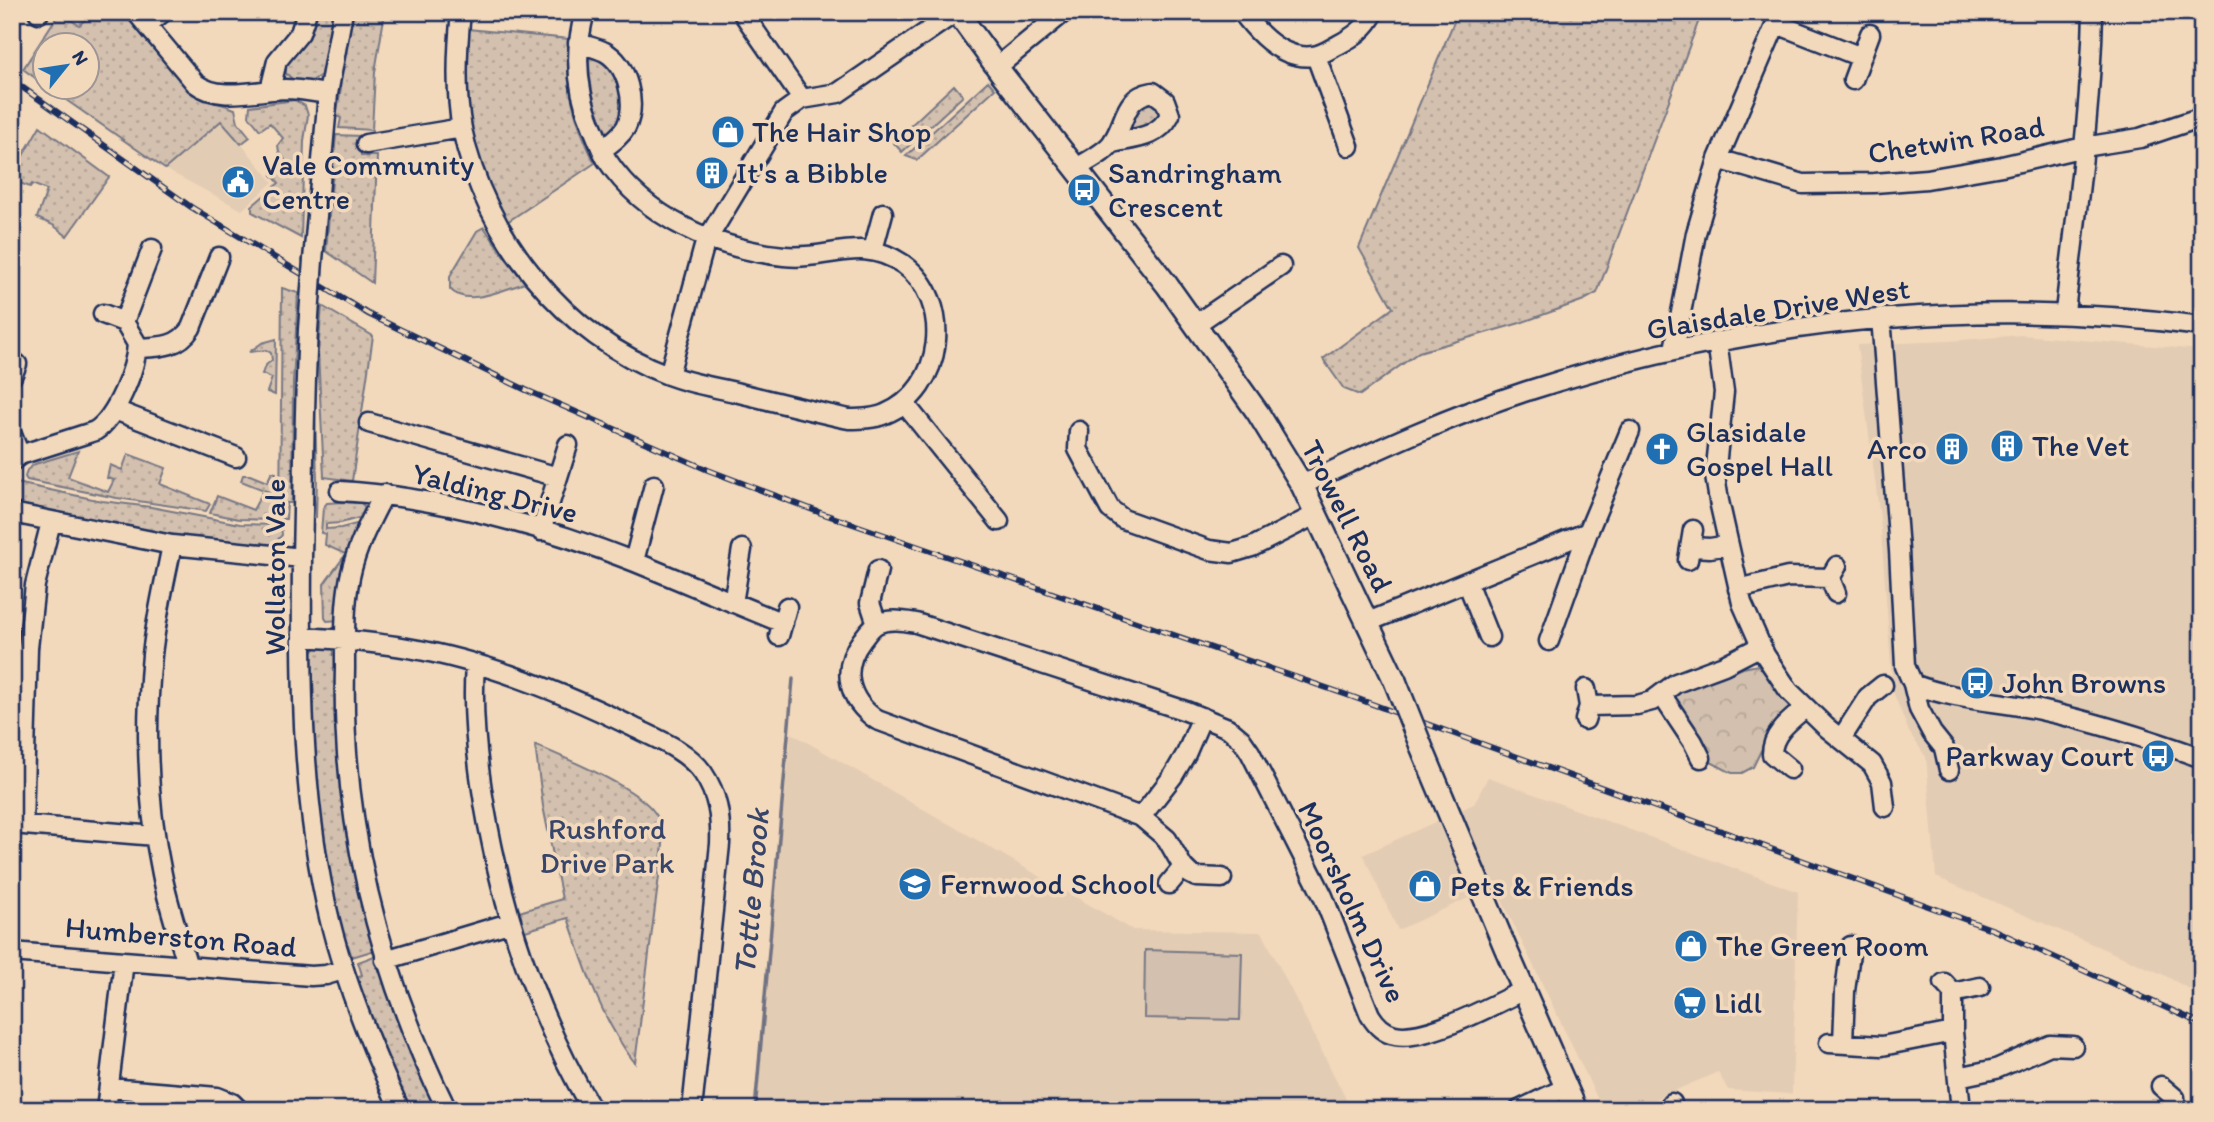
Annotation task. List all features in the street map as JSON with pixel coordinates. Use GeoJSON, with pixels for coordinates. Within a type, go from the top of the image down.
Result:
{"type":"FeatureCollection","features":[{"type":"Feature","properties":{"kind":"main road","name":"Trowell Road"},"geometry":{"type":"LineString","coordinates":[[957,12],[1196,324],[1258,414],[1302,485],[1395,681],[1576,1110]]}},
{"type":"Feature","properties":{"kind":"street"},"geometry":{"type":"LineString","coordinates":[[163,12],[142,19],[195,83],[205,90],[217,93],[302,90],[328,94]]}},
{"type":"Feature","properties":{"kind":"street"},"geometry":{"type":"LineString","coordinates":[[270,90],[277,61],[300,33],[307,12]]}},
{"type":"Feature","properties":{"kind":"street","name":"Wollaton Vale"},"geometry":{"type":"LineString","coordinates":[[343,12],[328,94],[308,330],[302,558],[305,732],[313,832],[330,922],[366,1032],[400,1110]]}},
{"type":"Feature","properties":{"kind":"street"},"geometry":{"type":"LineString","coordinates":[[461,12],[458,76],[462,128],[475,174],[494,216],[537,280],[561,307],[586,329],[635,359],[669,375],[849,419],[884,415],[904,403],[926,377],[937,340],[933,309],[922,285],[905,266],[873,250],[859,248],[788,257],[745,248],[683,228],[645,202],[617,173],[602,150],[581,94],[578,43],[585,12]]}},
{"type":"Feature","properties":{"kind":"street"},"geometry":{"type":"LineString","coordinates":[[742,12],[802,99]]}},
{"type":"Feature","properties":{"kind":"street"},"geometry":{"type":"LineString","coordinates":[[669,375],[707,237],[784,112],[802,99],[838,93],[957,12]]}},
{"type":"Feature","properties":{"kind":"street"},"geometry":{"type":"LineString","coordinates":[[997,67],[1064,12]]}},
{"type":"Feature","properties":{"kind":"street"},"geometry":{"type":"LineString","coordinates":[[1241,12],[1260,36],[1299,56],[1316,56],[1348,39],[1368,23],[1374,12]]}},
{"type":"Feature","properties":{"kind":"street"},"geometry":{"type":"LineString","coordinates":[[2065,312],[2084,147],[2093,12]]}},
{"type":"Feature","properties":{"kind":"street"},"geometry":{"type":"LineString","coordinates":[[1674,350],[1696,233],[1718,159],[1779,18],[1861,57]]}},
{"type":"Feature","properties":{"kind":"street"},"geometry":{"type":"LineString","coordinates":[[1853,80],[1870,34]]}},
{"type":"Feature","properties":{"kind":"street"},"geometry":{"type":"LineString","coordinates":[[578,43],[603,51],[611,57],[623,71],[627,82],[631,107],[628,120],[620,135],[602,150]]}},
{"type":"Feature","properties":{"kind":"street"},"geometry":{"type":"LineString","coordinates":[[1316,56],[1349,146]]}},
{"type":"Feature","properties":{"kind":"street","name":"Chetwin Road"},"geometry":{"type":"LineString","coordinates":[[1718,159],[1803,184],[1874,183],[2002,166],[2084,147],[2140,138],[2202,117]]}},
{"type":"Feature","properties":{"kind":"street"},"geometry":{"type":"LineString","coordinates":[[366,144],[462,128]]}},
{"type":"Feature","properties":{"kind":"street"},"geometry":{"type":"LineString","coordinates":[[1077,168],[1112,143]]}},
{"type":"Feature","properties":{"kind":"street"},"geometry":{"type":"LineString","coordinates":[[873,250],[884,213]]}},
{"type":"Feature","properties":{"kind":"street"},"geometry":{"type":"LineString","coordinates":[[124,322],[152,249]]}},
{"type":"Feature","properties":{"kind":"street"},"geometry":{"type":"LineString","coordinates":[[137,348],[173,344],[185,337],[219,257]]}},
{"type":"Feature","properties":{"kind":"street"},"geometry":{"type":"LineString","coordinates":[[1196,324],[1281,266]]}},
{"type":"Feature","properties":{"kind":"street","name":"Glaisdale Drive West"},"geometry":{"type":"LineString","coordinates":[[1302,485],[1392,443],[1526,391],[1674,350],[1717,341],[1881,317],[1979,312],[2065,312],[2202,326]]}},
{"type":"Feature","properties":{"kind":"street"},"geometry":{"type":"LineString","coordinates":[[12,435],[16,458],[94,431],[102,426],[115,410],[137,348],[124,322],[103,314]]}},
{"type":"Feature","properties":{"kind":"street"},"geometry":{"type":"LineString","coordinates":[[1881,317],[1905,666],[1919,709],[1944,748],[1949,770]]}},
{"type":"Feature","properties":{"kind":"street"},"geometry":{"type":"LineString","coordinates":[[1717,341],[1724,392],[1715,476],[1738,589],[1761,646],[1788,691],[1872,764],[1882,782],[1885,807]]}},
{"type":"Feature","properties":{"kind":"street"},"geometry":{"type":"LineString","coordinates":[[904,403],[990,515]]}},
{"type":"Feature","properties":{"kind":"street"},"geometry":{"type":"LineString","coordinates":[[115,410],[236,457]]}},
{"type":"Feature","properties":{"kind":"street"},"geometry":{"type":"LineString","coordinates":[[369,423],[558,477]]}},
{"type":"Feature","properties":{"kind":"street"},"geometry":{"type":"LineString","coordinates":[[1079,431],[1078,449],[1090,459],[1104,500],[1120,526],[1209,550],[1232,553],[1252,547],[1317,514]]}},
{"type":"Feature","properties":{"kind":"street"},"geometry":{"type":"LineString","coordinates":[[1549,641],[1588,532],[1630,431]]}},
{"type":"Feature","properties":{"kind":"street"},"geometry":{"type":"LineString","coordinates":[[541,531],[568,445]]}},
{"type":"Feature","properties":{"kind":"street"},"geometry":{"type":"LineString","coordinates":[[634,561],[654,485]]}},
{"type":"Feature","properties":{"kind":"street","name":"Yalding Drive"},"geometry":{"type":"LineString","coordinates":[[340,491],[384,494],[435,504],[541,531],[634,561],[783,622]]}},
{"type":"Feature","properties":{"kind":"street"},"geometry":{"type":"LineString","coordinates":[[384,494],[364,533],[350,577],[345,640],[345,731],[349,790],[367,892],[385,960],[407,1021],[447,1110]]}},
{"type":"Feature","properties":{"kind":"street"},"geometry":{"type":"LineString","coordinates":[[12,513],[172,545],[230,553],[302,558]]}},
{"type":"Feature","properties":{"kind":"street"},"geometry":{"type":"LineString","coordinates":[[51,522],[30,623],[18,825],[155,836]]}},
{"type":"Feature","properties":{"kind":"street"},"geometry":{"type":"LineString","coordinates":[[1368,622],[1588,532]]}},
{"type":"Feature","properties":{"kind":"street"},"geometry":{"type":"LineString","coordinates":[[172,545],[155,633],[149,706],[155,836],[162,878],[188,967]]}},
{"type":"Feature","properties":{"kind":"street"},"geometry":{"type":"LineString","coordinates":[[1691,546],[1710,548],[1729,545]]}},
{"type":"Feature","properties":{"kind":"street"},"geometry":{"type":"LineString","coordinates":[[733,603],[742,549]]}},
{"type":"Feature","properties":{"kind":"street"},"geometry":{"type":"LineString","coordinates":[[878,570],[870,603],[877,624],[854,651],[848,672],[849,685],[854,696],[871,716],[1142,817],[1167,839],[1183,867],[1196,877],[1222,878]]}},
{"type":"Feature","properties":{"kind":"street"},"geometry":{"type":"LineString","coordinates":[[1738,589],[1788,577],[1834,579]]}},
{"type":"Feature","properties":{"kind":"street"},"geometry":{"type":"LineString","coordinates":[[1467,582],[1489,637]]}},
{"type":"Feature","properties":{"kind":"street","name":"Moorsholm Drive"},"geometry":{"type":"LineString","coordinates":[[877,624],[903,621],[916,623],[1106,683],[1228,728],[1241,739],[1250,752],[1323,896],[1360,992],[1378,1027],[1394,1035],[1422,1035],[1524,990]]}},
{"type":"Feature","properties":{"kind":"street"},"geometry":{"type":"LineString","coordinates":[[302,637],[408,648],[475,665],[553,690],[678,750],[702,772],[712,790],[719,815],[720,844],[692,1110]]}},
{"type":"Feature","properties":{"kind":"street"},"geometry":{"type":"LineString","coordinates":[[1587,705],[1637,705],[1652,701],[1676,683],[1724,666],[1761,646]]}},
{"type":"Feature","properties":{"kind":"street"},"geometry":{"type":"LineString","coordinates":[[475,665],[473,703],[482,794],[509,923],[550,1030],[592,1110]]}},
{"type":"Feature","properties":{"kind":"street"},"geometry":{"type":"LineString","coordinates":[[1913,684],[1940,692],[2041,710],[2202,758]]}},
{"type":"Feature","properties":{"kind":"street"},"geometry":{"type":"LineString","coordinates":[[1842,739],[1862,693],[1883,685]]}},
{"type":"Feature","properties":{"kind":"street"},"geometry":{"type":"LineString","coordinates":[[1661,694],[1679,734],[1701,758]]}},
{"type":"Feature","properties":{"kind":"street"},"geometry":{"type":"LineString","coordinates":[[1790,769],[1768,760],[1776,736],[1805,708]]}},
{"type":"Feature","properties":{"kind":"street"},"geometry":{"type":"LineString","coordinates":[[1142,817],[1173,776],[1202,717]]}},
{"type":"Feature","properties":{"kind":"street"},"geometry":{"type":"LineString","coordinates":[[1170,884],[1183,867]]}},
{"type":"Feature","properties":{"kind":"street"},"geometry":{"type":"LineString","coordinates":[[385,960],[509,923]]}},
{"type":"Feature","properties":{"kind":"street"},"geometry":{"type":"LineString","coordinates":[[1851,946],[1836,1043],[1882,1046],[1953,1032]]}},
{"type":"Feature","properties":{"kind":"street","name":"Humberston Road"},"geometry":{"type":"LineString","coordinates":[[12,952],[311,976],[344,970]]}},
{"type":"Feature","properties":{"kind":"street"},"geometry":{"type":"LineString","coordinates":[[106,1110],[124,961]]}},
{"type":"Feature","properties":{"kind":"street"},"geometry":{"type":"LineString","coordinates":[[1961,1110],[1949,988],[1980,987]]}},
{"type":"Feature","properties":{"kind":"street"},"geometry":{"type":"LineString","coordinates":[[1958,1077],[1996,1069],[2050,1045],[2073,1046]]}},
{"type":"Feature","properties":{"kind":"street"},"geometry":{"type":"LineString","coordinates":[[1519,1110],[1567,1087]]}},
{"type":"Feature","properties":{"kind":"street"},"geometry":{"type":"LineString","coordinates":[[109,1088],[217,1097],[232,1103],[239,1110]]}},
{"type":"Feature","properties":{"kind":"shaded area"},"geometry":{"type":"Polygon","coordinates":[[[222,121],[273,182],[242,210],[165,169],[222,121]]]}},
{"type":"Feature","properties":{"kind":"shaded area"},"geometry":{"type":"Polygon","coordinates":[[[2022,335],[2202,350],[2202,996],[2162,974],[1936,877],[1926,757],[1909,732],[1893,692],[1880,518],[1857,345],[2022,335]]]}},
{"type":"Feature","properties":{"kind":"shaded area","name":"Fernwood School"},"geometry":{"type":"Polygon","coordinates":[[[791,733],[1133,930],[1262,932],[1345,1097],[1349,1110],[754,1110],[791,733]]]}},
{"type":"Feature","properties":{"kind":"shaded area"},"geometry":{"type":"Polygon","coordinates":[[[1488,777],[1798,892],[1792,1094],[1728,1090],[1718,1072],[1630,1110],[1603,1110],[1495,886],[1398,930],[1363,855],[1474,804],[1488,777]]]}},
{"type":"Feature","properties":{"kind":"green space"},"geometry":{"type":"Polygon","coordinates":[[[94,12],[124,12],[191,92],[204,100],[235,109],[238,122],[250,137],[241,144],[221,121],[165,169],[69,102],[102,102],[102,32],[47,32],[59,13],[79,25],[94,12]]]}},
{"type":"Feature","properties":{"kind":"green space"},"geometry":{"type":"Polygon","coordinates":[[[317,12],[334,12],[321,75],[310,82],[295,82],[286,73],[286,65],[309,37],[317,12]]]}},
{"type":"Feature","properties":{"kind":"green space"},"geometry":{"type":"Polygon","coordinates":[[[351,12],[385,12],[375,72],[372,130],[339,128],[341,118],[336,116],[341,88],[337,87],[351,12]]]}},
{"type":"Feature","properties":{"kind":"green space"},"geometry":{"type":"Polygon","coordinates":[[[1458,12],[1702,12],[1597,293],[1520,323],[1419,352],[1360,395],[1344,389],[1323,359],[1393,308],[1359,248],[1458,12]]]}},
{"type":"Feature","properties":{"kind":"green space"},"geometry":{"type":"Polygon","coordinates":[[[468,29],[569,39],[568,72],[573,103],[595,163],[507,222],[484,173],[472,134],[468,98],[468,29]]]}},
{"type":"Feature","properties":{"kind":"green space"},"geometry":{"type":"Polygon","coordinates":[[[32,55],[32,76],[23,69],[32,55]]]}},
{"type":"Feature","properties":{"kind":"green space"},"geometry":{"type":"Polygon","coordinates":[[[597,55],[618,75],[622,95],[623,120],[609,135],[603,132],[593,96],[589,58],[597,55]]]}},
{"type":"Feature","properties":{"kind":"green space"},"geometry":{"type":"Polygon","coordinates":[[[988,81],[995,89],[917,160],[906,156],[988,81]]]}},
{"type":"Feature","properties":{"kind":"green space"},"geometry":{"type":"Polygon","coordinates":[[[954,85],[963,96],[902,152],[893,142],[954,85]]]}},
{"type":"Feature","properties":{"kind":"green space"},"geometry":{"type":"Polygon","coordinates":[[[295,100],[305,106],[308,115],[304,141],[301,238],[252,212],[252,206],[279,183],[272,175],[280,170],[284,174],[291,168],[279,152],[278,145],[283,138],[270,123],[260,130],[249,116],[250,106],[295,100]]]}},
{"type":"Feature","properties":{"kind":"green space"},"geometry":{"type":"Polygon","coordinates":[[[1147,100],[1158,107],[1159,120],[1124,137],[1131,113],[1147,100]]]}},
{"type":"Feature","properties":{"kind":"green space"},"geometry":{"type":"Polygon","coordinates":[[[40,126],[109,177],[67,236],[53,225],[37,218],[47,190],[20,183],[12,200],[15,177],[12,175],[12,165],[21,159],[40,126]]]}},
{"type":"Feature","properties":{"kind":"green space"},"geometry":{"type":"Polygon","coordinates":[[[336,135],[361,136],[361,156],[377,156],[372,283],[326,251],[336,135]]]}},
{"type":"Feature","properties":{"kind":"green space"},"geometry":{"type":"Polygon","coordinates":[[[484,227],[525,283],[486,295],[466,297],[450,289],[450,276],[477,231],[484,227]]]}},
{"type":"Feature","properties":{"kind":"green space"},"geometry":{"type":"Polygon","coordinates":[[[282,288],[298,293],[293,383],[292,503],[287,503],[286,519],[280,519],[282,288]]]}},
{"type":"Feature","properties":{"kind":"green space"},"geometry":{"type":"Polygon","coordinates":[[[322,306],[373,336],[352,481],[324,477],[318,352],[322,306]]]}},
{"type":"Feature","properties":{"kind":"green space"},"geometry":{"type":"Polygon","coordinates":[[[276,339],[275,395],[267,392],[272,378],[262,374],[265,366],[272,360],[271,353],[266,350],[249,352],[262,343],[276,339]]]}},
{"type":"Feature","properties":{"kind":"green space"},"geometry":{"type":"Polygon","coordinates":[[[312,379],[317,479],[316,518],[313,490],[312,379]]]}},
{"type":"Feature","properties":{"kind":"green space"},"geometry":{"type":"Polygon","coordinates":[[[78,451],[68,477],[108,492],[114,480],[107,478],[110,465],[122,470],[128,454],[166,468],[160,484],[210,504],[206,511],[117,498],[27,480],[25,477],[27,470],[35,464],[78,451]]]}},
{"type":"Feature","properties":{"kind":"green space"},"geometry":{"type":"Polygon","coordinates":[[[272,472],[276,473],[274,494],[241,481],[243,475],[250,475],[267,482],[272,472]]]}},
{"type":"Feature","properties":{"kind":"green space"},"geometry":{"type":"Polygon","coordinates":[[[12,482],[102,501],[151,507],[240,524],[281,525],[282,535],[270,549],[197,542],[21,508],[12,501],[12,482]]]}},
{"type":"Feature","properties":{"kind":"green space"},"geometry":{"type":"Polygon","coordinates":[[[262,493],[275,499],[273,520],[239,519],[210,513],[217,496],[253,510],[262,493]]]}},
{"type":"Feature","properties":{"kind":"green space"},"geometry":{"type":"Polygon","coordinates":[[[327,503],[361,503],[365,507],[362,517],[326,524],[326,529],[360,523],[345,554],[325,545],[326,534],[321,533],[323,508],[327,503]]]}},
{"type":"Feature","properties":{"kind":"green space"},"geometry":{"type":"Polygon","coordinates":[[[343,558],[348,562],[339,620],[327,621],[324,584],[343,558]]]}},
{"type":"Feature","properties":{"kind":"green space"},"geometry":{"type":"Polygon","coordinates":[[[319,643],[330,645],[336,650],[375,950],[352,957],[346,945],[328,871],[316,785],[312,653],[319,643]]]}},
{"type":"Feature","properties":{"kind":"green space"},"geometry":{"type":"Polygon","coordinates":[[[1758,665],[1785,697],[1790,709],[1768,736],[1753,767],[1742,773],[1732,773],[1705,759],[1708,748],[1681,714],[1674,693],[1758,665]]]}},
{"type":"Feature","properties":{"kind":"green space","name":"Rushford Drive Park"},"geometry":{"type":"Polygon","coordinates":[[[535,745],[600,774],[633,793],[655,813],[660,824],[663,845],[635,1063],[604,1012],[568,918],[522,932],[516,913],[562,899],[543,806],[535,745]]]}},
{"type":"Feature","properties":{"kind":"green space"},"geometry":{"type":"Polygon","coordinates":[[[1145,950],[1242,953],[1240,1020],[1144,1018],[1145,950]]]}},
{"type":"Feature","properties":{"kind":"green space"},"geometry":{"type":"Polygon","coordinates":[[[377,955],[441,1110],[409,1110],[377,1038],[355,977],[362,975],[358,962],[377,955]]]}},
{"type":"Feature","properties":{"kind":"waterway","name":"Tottle Brook"},"geometry":{"type":"LineString","coordinates":[[755,1110],[793,679]]}},
{"type":"Feature","properties":{"kind":"railway"},"geometry":{"type":"LineString","coordinates":[[12,80],[191,207],[368,314],[526,390],[708,470],[821,513],[1350,696],[1994,930],[2202,1024]]}},
{"type":"Feature","properties":{"kind":"place","name":"The Hair Shop"},"geometry":{"type":"Point","coordinates":[728,132]}},
{"type":"Feature","properties":{"kind":"place","name":"It's a Bibble"},"geometry":{"type":"Point","coordinates":[712,173]}},
{"type":"Feature","properties":{"kind":"place","name":"Vale Community Centre"},"geometry":{"type":"Point","coordinates":[238,182]}},
{"type":"Feature","properties":{"kind":"place","name":"Sandringham Crescent"},"geometry":{"type":"Point","coordinates":[1084,190]}},
{"type":"Feature","properties":{"kind":"place","name":"The Vet"},"geometry":{"type":"Point","coordinates":[2007,446]}},
{"type":"Feature","properties":{"kind":"place","name":"Glasidale Gospel Hall"},"geometry":{"type":"Point","coordinates":[1662,449]}},
{"type":"Feature","properties":{"kind":"place","name":"Arco"},"geometry":{"type":"Point","coordinates":[1952,449]}},
{"type":"Feature","properties":{"kind":"place","name":"John Browns"},"geometry":{"type":"Point","coordinates":[1977,683]}},
{"type":"Feature","properties":{"kind":"place","name":"Parkway Court"},"geometry":{"type":"Point","coordinates":[2158,756]}},
{"type":"Feature","properties":{"kind":"place","name":"Fernwood School"},"geometry":{"type":"Point","coordinates":[915,884]}},
{"type":"Feature","properties":{"kind":"place","name":"Pets & Friends"},"geometry":{"type":"Point","coordinates":[1425,886]}},
{"type":"Feature","properties":{"kind":"place","name":"The Green Room"},"geometry":{"type":"Point","coordinates":[1691,946]}},
{"type":"Feature","properties":{"kind":"place","name":"Lidl"},"geometry":{"type":"Point","coordinates":[1690,1003]}}]}
